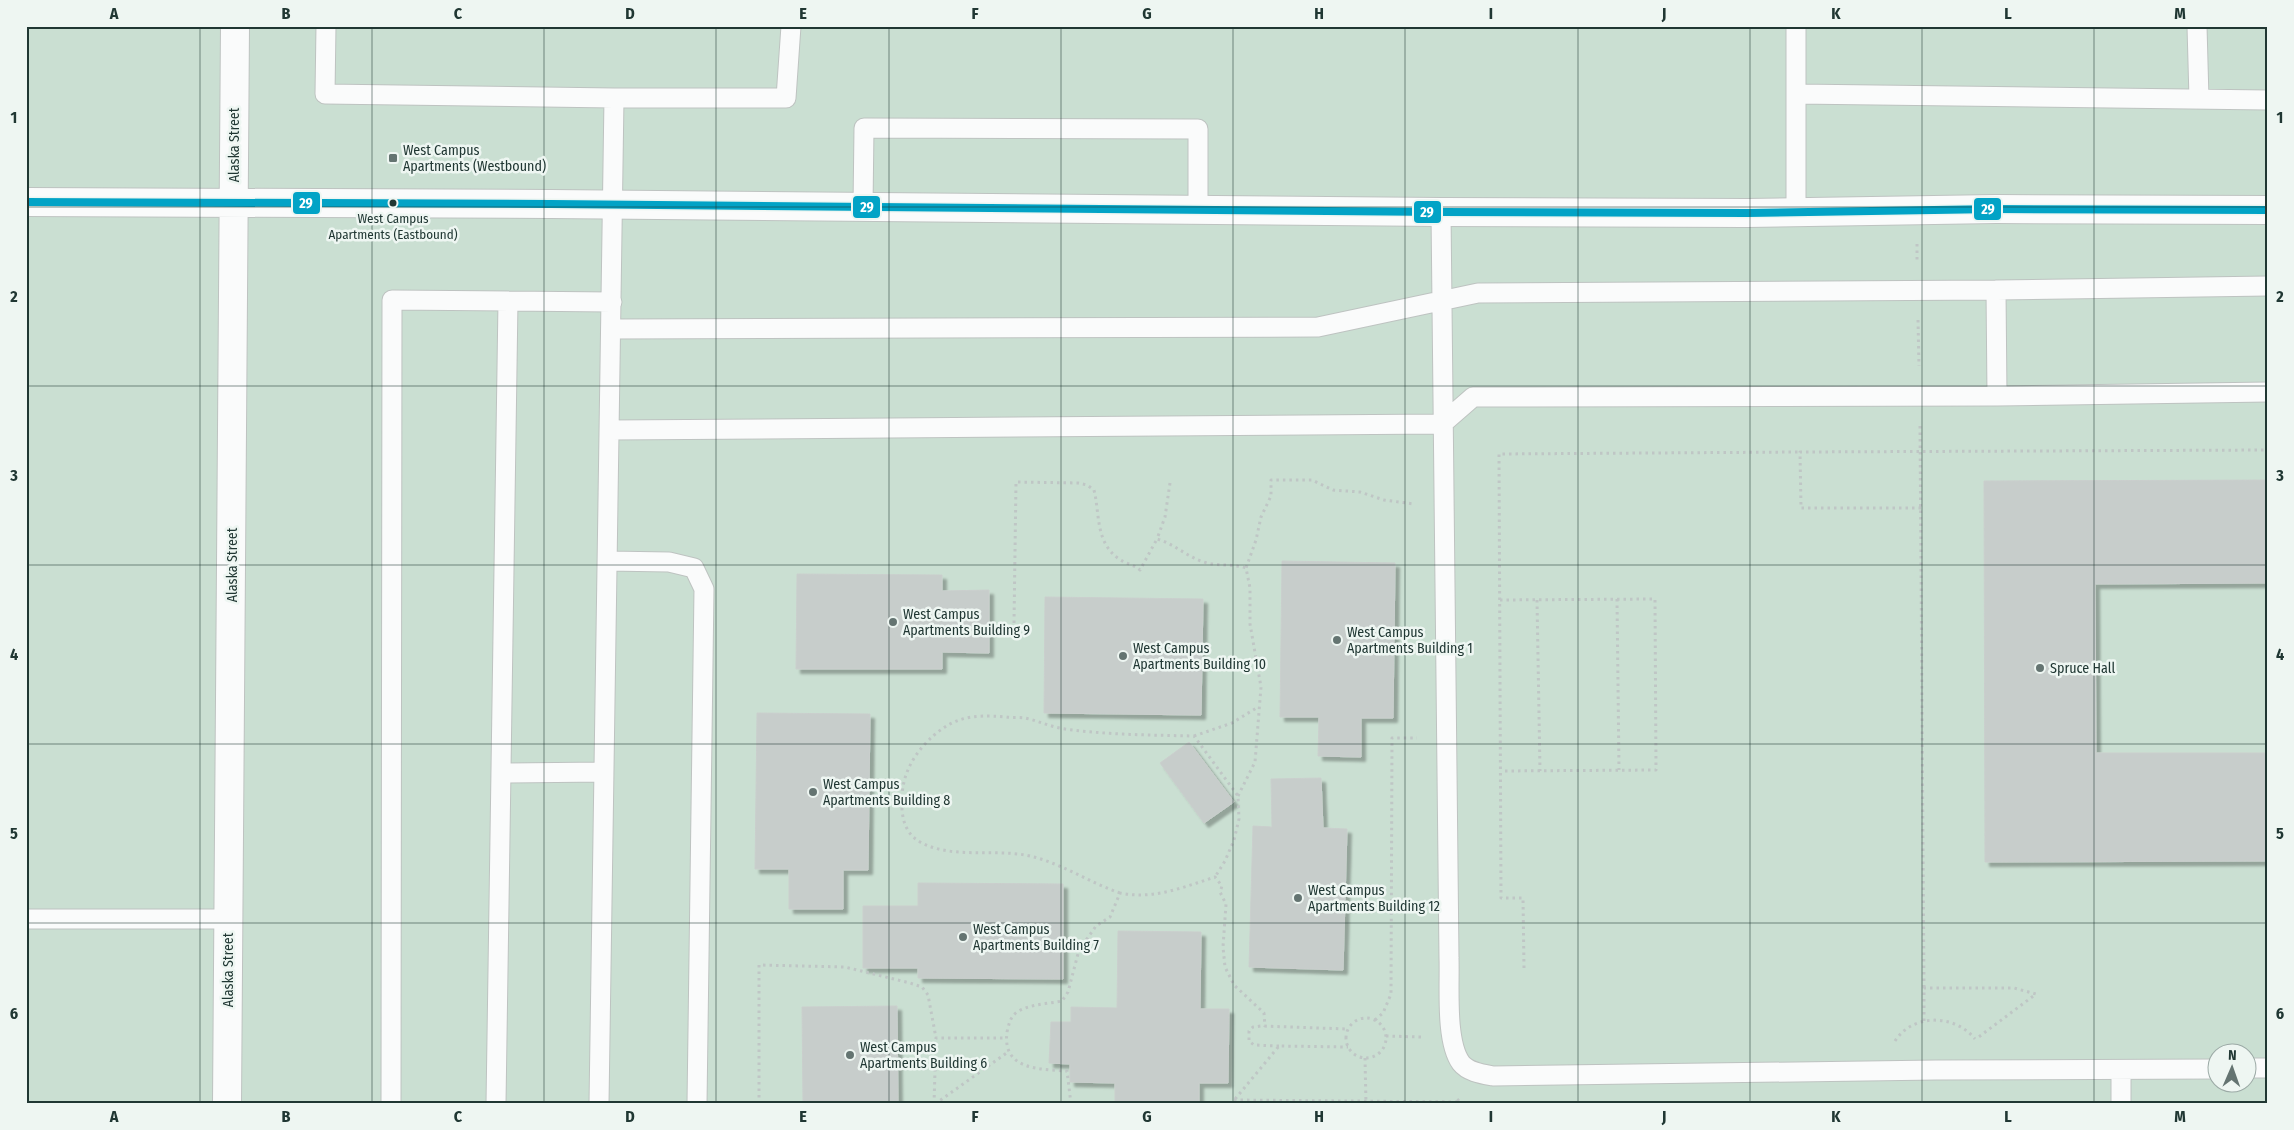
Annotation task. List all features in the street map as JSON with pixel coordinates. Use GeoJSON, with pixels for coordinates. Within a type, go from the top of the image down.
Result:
{"type":"FeatureCollection","features":[{"type":"Feature","properties":{"kind":"street","name":"Alaska Street"},"geometry":{"type":"LineString","coordinates":[[227,1104],[235,26]]}},
{"type":"Feature","properties":{"kind":"street"},"geometry":{"type":"LineString","coordinates":[[26,202],[1441,212],[1796,212],[1996,209],[2268,210]]}},
{"type":"Feature","properties":{"kind":"lane"},"geometry":{"type":"LineString","coordinates":[[326,26],[325,94],[614,98],[786,98],[791,26]]}},
{"type":"Feature","properties":{"kind":"lane"},"geometry":{"type":"LineString","coordinates":[[1796,26],[1796,212]]}},
{"type":"Feature","properties":{"kind":"lane"},"geometry":{"type":"LineString","coordinates":[[2197,26],[2199,99]]}},
{"type":"Feature","properties":{"kind":"lane"},"geometry":{"type":"LineString","coordinates":[[1797,94],[2268,100]]}},
{"type":"Feature","properties":{"kind":"lane"},"geometry":{"type":"LineString","coordinates":[[599,1104],[614,205],[614,98]]}},
{"type":"Feature","properties":{"kind":"lane"},"geometry":{"type":"LineString","coordinates":[[863,207],[864,128],[1198,128],[1198,210]]}},
{"type":"Feature","properties":{"kind":"lane"},"geometry":{"type":"LineString","coordinates":[[1441,212],[1449,958],[1454,1047],[1462,1064],[1474,1072],[1493,1076],[1936,1070],[2120,1071],[2206,1069]]}},
{"type":"Feature","properties":{"kind":"lane"},"geometry":{"type":"LineString","coordinates":[[612,329],[1318,327],[1478,293],[1996,290],[2268,286]]}},
{"type":"Feature","properties":{"kind":"lane"},"geometry":{"type":"LineString","coordinates":[[1996,290],[1997,396]]}},
{"type":"Feature","properties":{"kind":"lane"},"geometry":{"type":"LineString","coordinates":[[391,1104],[392,300],[612,302]]}},
{"type":"Feature","properties":{"kind":"lane"},"geometry":{"type":"LineString","coordinates":[[496,1104],[508,301]]}},
{"type":"Feature","properties":{"kind":"lane"},"geometry":{"type":"LineString","coordinates":[[610,430],[1442,424],[1473,396],[1997,396],[2268,392]]}},
{"type":"Feature","properties":{"kind":"lane"},"geometry":{"type":"LineString","coordinates":[[608,561],[669,562],[694,568],[704,589],[697,1104]]}},
{"type":"Feature","properties":{"kind":"lane"},"geometry":{"type":"LineString","coordinates":[[501,773],[604,772]]}},
{"type":"Feature","properties":{"kind":"lane"},"geometry":{"type":"LineString","coordinates":[[26,920],[229,919]]}},
{"type":"Feature","properties":{"kind":"lane"},"geometry":{"type":"LineString","coordinates":[[2120,1071],[2121,1104]]}},
{"type":"Feature","properties":{"kind":"path"},"geometry":{"type":"LineString","coordinates":[[1916,235],[1917,264]]}},
{"type":"Feature","properties":{"kind":"path"},"geometry":{"type":"LineString","coordinates":[[1918,319],[1920,367]]}},
{"type":"Feature","properties":{"kind":"path"},"geometry":{"type":"LineString","coordinates":[[1920,423],[1924,1020]]}},
{"type":"Feature","properties":{"kind":"path"},"geometry":{"type":"LineString","coordinates":[[1524,968],[1524,898],[1501,898],[1499,454],[2268,450]]}},
{"type":"Feature","properties":{"kind":"path"},"geometry":{"type":"LineString","coordinates":[[1800,452],[1801,508],[1921,508]]}},
{"type":"Feature","properties":{"kind":"path"},"geometry":{"type":"LineString","coordinates":[[1258,707],[1232,723],[1194,736],[1065,729],[1023,718],[978,715],[964,718],[931,738],[916,754],[906,771],[902,787],[902,818],[906,830],[920,842],[940,849],[959,852],[982,851],[1026,855],[1046,861],[1120,893],[1142,895],[1162,893],[1215,877],[1225,861],[1234,840],[1239,819],[1238,796],[1255,762],[1260,687],[1250,624],[1250,588],[1246,568],[1256,540],[1261,517],[1270,496],[1270,480],[1312,480],[1333,490],[1360,492],[1384,500],[1423,505]]}},
{"type":"Feature","properties":{"kind":"path"},"geometry":{"type":"LineString","coordinates":[[1014,623],[1016,482],[1078,483],[1087,485],[1094,490],[1099,528],[1104,542],[1119,559],[1134,565],[1140,570],[1157,540],[1165,517],[1170,483]]}},
{"type":"Feature","properties":{"kind":"path"},"geometry":{"type":"LineString","coordinates":[[1157,540],[1173,545],[1195,559],[1207,563],[1246,568]]}},
{"type":"Feature","properties":{"kind":"path"},"geometry":{"type":"LineString","coordinates":[[1616,599],[1619,770]]}},
{"type":"Feature","properties":{"kind":"path"},"geometry":{"type":"LineString","coordinates":[[1500,600],[1654,599],[1656,770],[1500,771]]}},
{"type":"Feature","properties":{"kind":"path"},"geometry":{"type":"LineString","coordinates":[[1537,600],[1540,771]]}},
{"type":"Feature","properties":{"kind":"path"},"geometry":{"type":"LineString","coordinates":[[1194,736],[1238,796]]}},
{"type":"Feature","properties":{"kind":"path"},"geometry":{"type":"LineString","coordinates":[[1375,1020],[1383,1013],[1391,994],[1392,738],[1421,738]]}},
{"type":"Feature","properties":{"kind":"path"},"geometry":{"type":"LineString","coordinates":[[1215,877],[1222,886],[1220,892],[1226,904],[1223,947],[1224,967],[1234,985],[1264,1013],[1266,1026]]}},
{"type":"Feature","properties":{"kind":"path"},"geometry":{"type":"LineString","coordinates":[[1071,1104],[1067,1071],[1021,1064],[1008,1052],[1006,1038],[1009,1023],[1018,1012],[1040,1004],[1062,1001],[1068,992],[1079,950],[1096,926],[1110,917],[1120,893]]}},
{"type":"Feature","properties":{"kind":"path"},"geometry":{"type":"LineString","coordinates":[[759,1104],[759,965],[845,967],[910,982],[922,988],[928,995],[936,1038],[934,1104]]}},
{"type":"Feature","properties":{"kind":"path"},"geometry":{"type":"LineString","coordinates":[[1924,988],[2014,988],[2036,994],[1976,1040]]}},
{"type":"Feature","properties":{"kind":"path"},"geometry":{"type":"LineString","coordinates":[[1363,1018],[1375,1020],[1384,1029],[1386,1036],[1383,1049],[1372,1057],[1365,1058],[1353,1053],[1348,1048],[1346,1035],[1348,1029],[1352,1024],[1363,1018]]}},
{"type":"Feature","properties":{"kind":"path"},"geometry":{"type":"LineString","coordinates":[[1893,1045],[1897,1038],[1909,1027],[1924,1020],[1941,1019],[1956,1024],[1970,1032],[1980,1045]]}},
{"type":"Feature","properties":{"kind":"path"},"geometry":{"type":"LineString","coordinates":[[1348,1029],[1266,1026],[1253,1027],[1248,1031],[1249,1042],[1254,1045],[1348,1048]]}},
{"type":"Feature","properties":{"kind":"path"},"geometry":{"type":"LineString","coordinates":[[1386,1036],[1426,1037]]}},
{"type":"Feature","properties":{"kind":"path"},"geometry":{"type":"LineString","coordinates":[[936,1038],[1006,1038]]}},
{"type":"Feature","properties":{"kind":"path"},"geometry":{"type":"LineString","coordinates":[[1231,1104],[1279,1046]]}},
{"type":"Feature","properties":{"kind":"path"},"geometry":{"type":"LineString","coordinates":[[934,1104],[1008,1052]]}},
{"type":"Feature","properties":{"kind":"path"},"geometry":{"type":"LineString","coordinates":[[1365,1058],[1366,1102]]}},
{"type":"Feature","properties":{"kind":"path"},"geometry":{"type":"LineString","coordinates":[[1234,1100],[1460,1102],[1454,1096]]}},
{"type":"Feature","properties":{"kind":"green space"},"geometry":{"type":"Polygon","coordinates":[[[26,26],[2268,26],[2268,1104],[26,1104],[26,26]]]}},
{"type":"Feature","properties":{"kind":"building","name":"Spruce Hall"},"geometry":{"type":"Polygon","coordinates":[[[2268,480],[2268,583],[2095,584],[2096,753],[2268,753],[2268,861],[1985,862],[1984,481],[2268,480]]]}},
{"type":"Feature","properties":{"kind":"building","name":"West Campus Apartments Building 1"},"geometry":{"type":"Polygon","coordinates":[[[1282,561],[1395,563],[1393,718],[1361,718],[1361,757],[1318,756],[1319,717],[1280,717],[1282,561]]]}},
{"type":"Feature","properties":{"kind":"building","name":"West Campus Apartments Building 9"},"geometry":{"type":"Polygon","coordinates":[[[797,574],[942,575],[942,591],[989,590],[989,653],[942,652],[942,669],[796,669],[797,574]]]}},
{"type":"Feature","properties":{"kind":"building","name":"West Campus Apartments Building 10"},"geometry":{"type":"Polygon","coordinates":[[[1045,597],[1203,599],[1201,715],[1044,713],[1045,597]]]}},
{"type":"Feature","properties":{"kind":"building","name":"West Campus Apartments Building 8"},"geometry":{"type":"Polygon","coordinates":[[[757,713],[870,714],[868,870],[843,870],[843,909],[789,909],[789,869],[755,869],[757,713]]]}},
{"type":"Feature","properties":{"kind":"building"},"geometry":{"type":"Polygon","coordinates":[[[1189,742],[1234,802],[1204,823],[1160,763],[1189,742]]]}},
{"type":"Feature","properties":{"kind":"building","name":"West Campus Apartments Building 12"},"geometry":{"type":"Polygon","coordinates":[[[1321,778],[1323,828],[1347,829],[1343,970],[1249,967],[1253,826],[1272,827],[1271,779],[1321,778]]]}},
{"type":"Feature","properties":{"kind":"building","name":"West Campus Apartments Building 7"},"geometry":{"type":"Polygon","coordinates":[[[918,883],[1063,884],[1063,979],[918,978],[918,968],[863,968],[863,906],[918,906],[918,883]]]}},
{"type":"Feature","properties":{"kind":"building"},"geometry":{"type":"Polygon","coordinates":[[[1118,931],[1201,932],[1200,1009],[1229,1009],[1228,1083],[1199,1083],[1199,1104],[1115,1104],[1115,1083],[1070,1082],[1070,1064],[1049,1063],[1051,1022],[1071,1022],[1071,1007],[1117,1008],[1118,931]]]}},
{"type":"Feature","properties":{"kind":"building","name":"West Campus Apartments Building 6"},"geometry":{"type":"Polygon","coordinates":[[[897,1006],[898,1104],[803,1104],[802,1007],[897,1006]]]}},
{"type":"Feature","properties":{"kind":"transit line","name":"29"},"geometry":{"type":"LineString","coordinates":[[26,202],[551,204],[1441,212],[1747,213],[1996,209],[2268,210]]}},
{"type":"Feature","properties":{"kind":"place","name":"West Campus Apartments (Westbound)"},"geometry":{"type":"Point","coordinates":[393,158]}},
{"type":"Feature","properties":{"kind":"place","name":"West Campus Apartments (Eastbound)"},"geometry":{"type":"Point","coordinates":[393,203]}},
{"type":"Feature","properties":{"kind":"place","name":"West Campus Apartments Building 9"},"geometry":{"type":"Point","coordinates":[893,622]}},
{"type":"Feature","properties":{"kind":"place","name":"West Campus Apartments Building 1"},"geometry":{"type":"Point","coordinates":[1337,640]}},
{"type":"Feature","properties":{"kind":"place","name":"West Campus Apartments Building 10"},"geometry":{"type":"Point","coordinates":[1123,656]}},
{"type":"Feature","properties":{"kind":"place","name":"Spruce Hall"},"geometry":{"type":"Point","coordinates":[2040,668]}},
{"type":"Feature","properties":{"kind":"place","name":"West Campus Apartments Building 8"},"geometry":{"type":"Point","coordinates":[813,792]}},
{"type":"Feature","properties":{"kind":"place","name":"West Campus Apartments Building 12"},"geometry":{"type":"Point","coordinates":[1298,898]}},
{"type":"Feature","properties":{"kind":"place","name":"West Campus Apartments Building 7"},"geometry":{"type":"Point","coordinates":[963,937]}},
{"type":"Feature","properties":{"kind":"place","name":"West Campus Apartments Building 6"},"geometry":{"type":"Point","coordinates":[850,1055]}}]}
